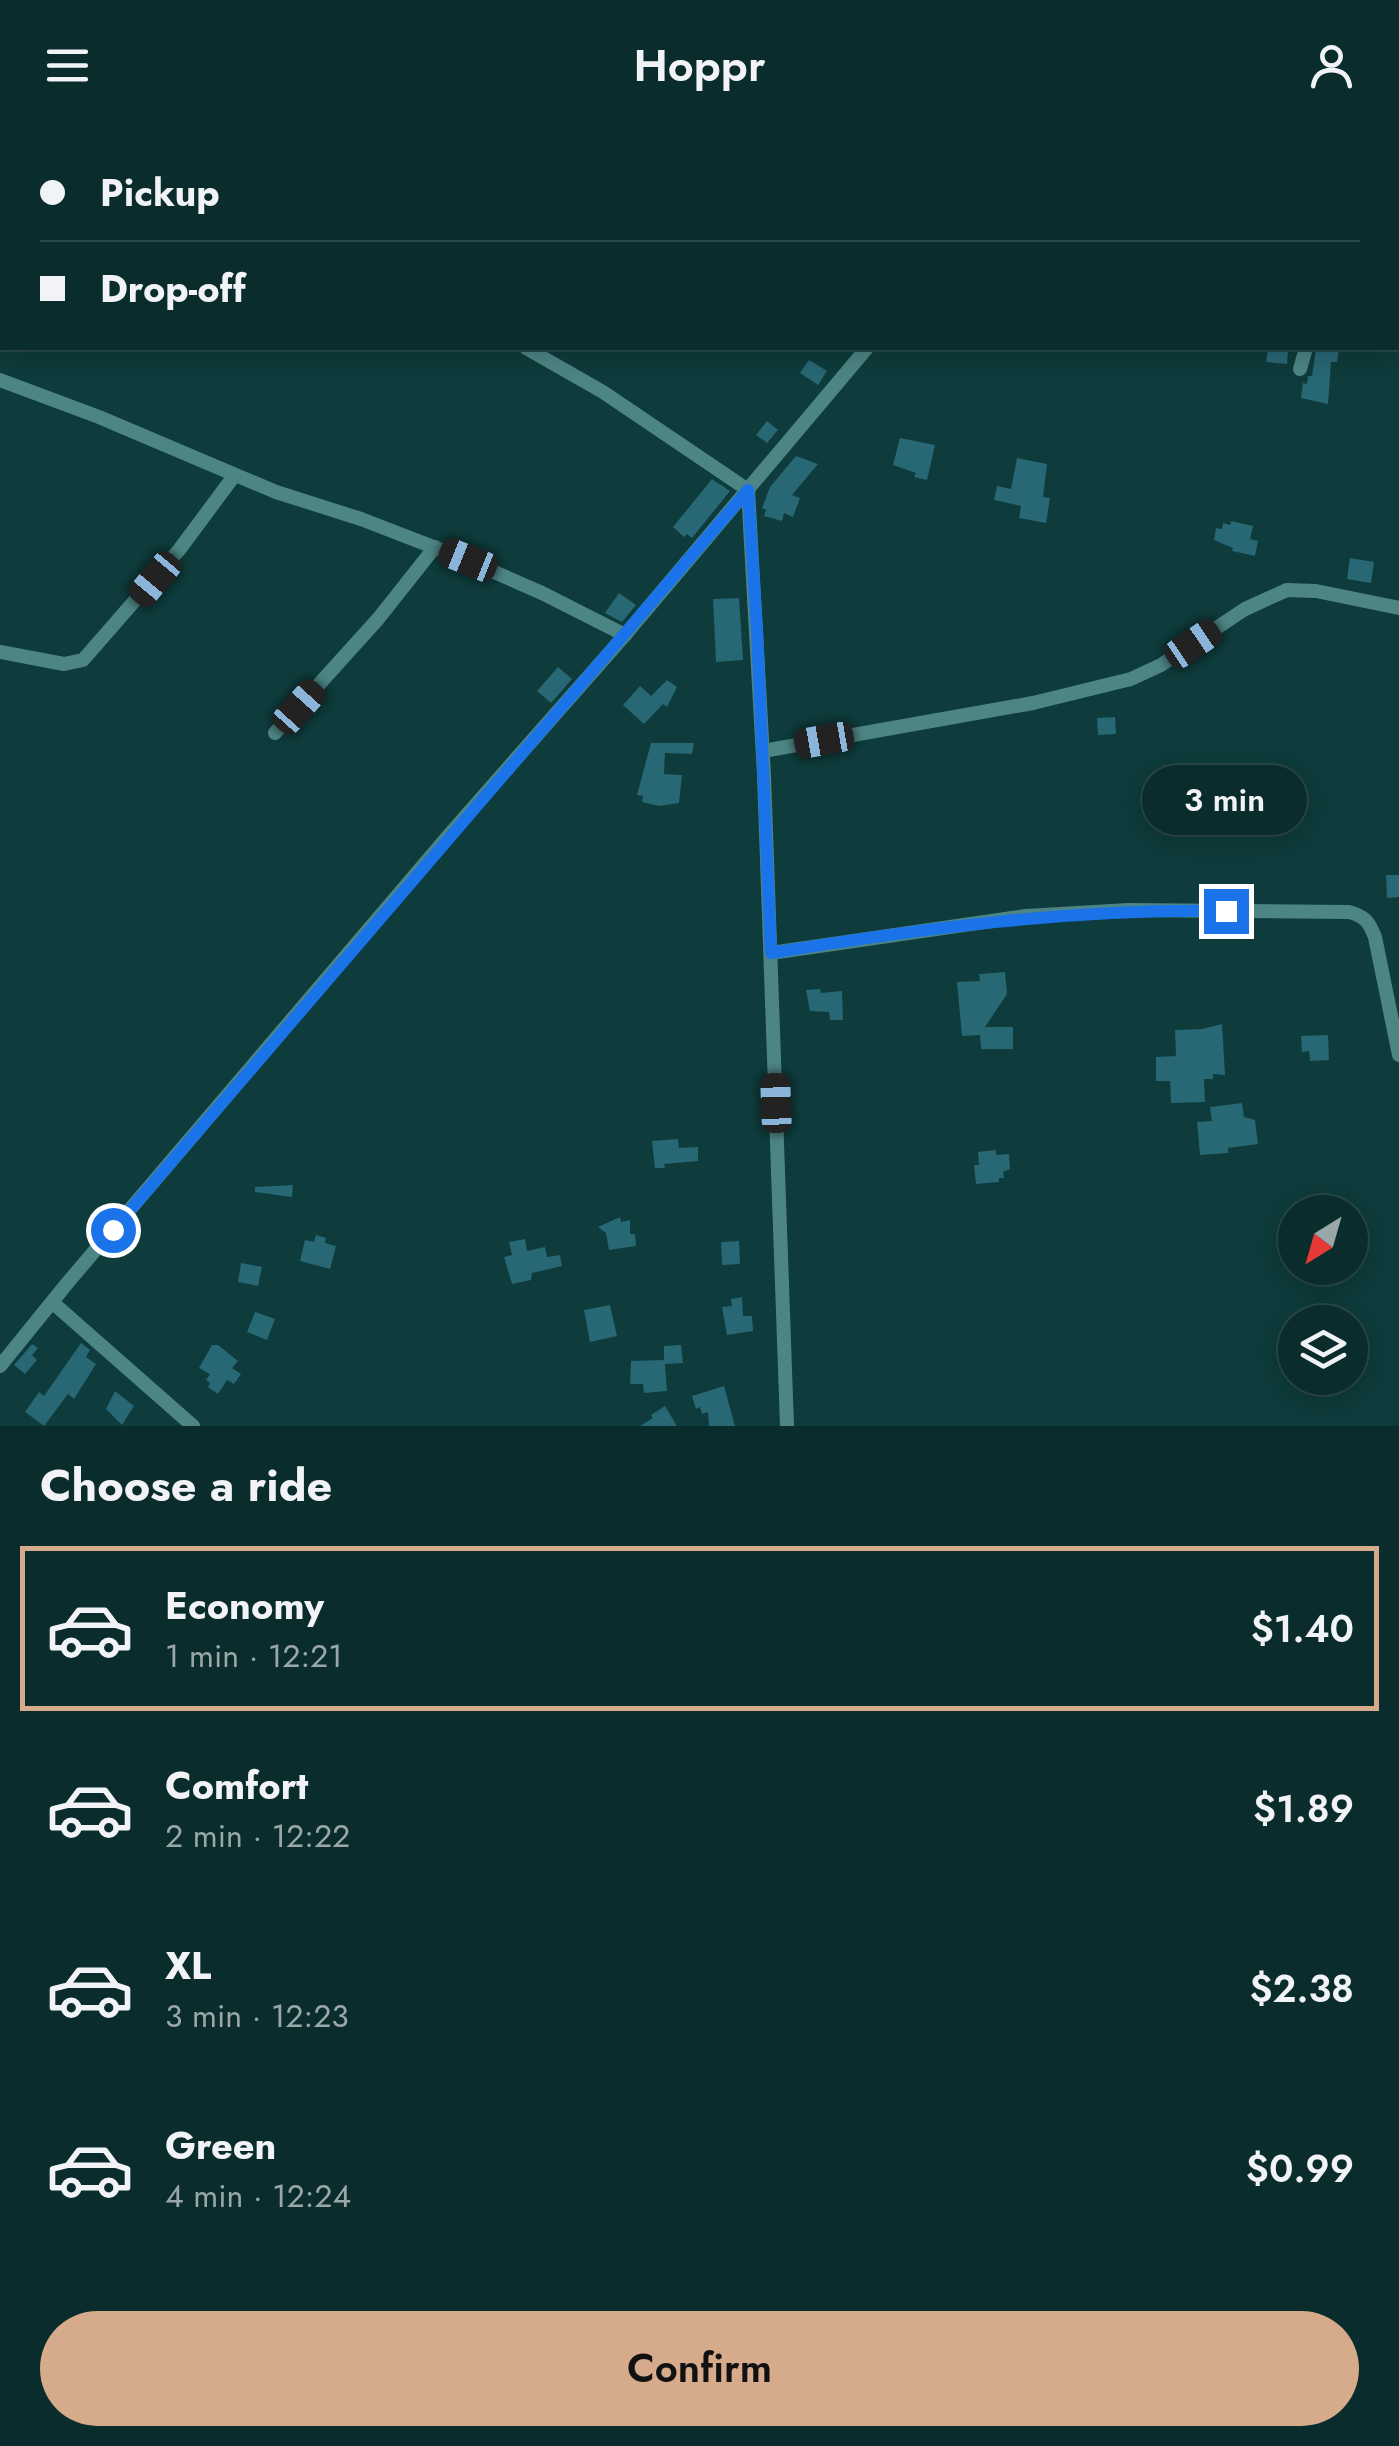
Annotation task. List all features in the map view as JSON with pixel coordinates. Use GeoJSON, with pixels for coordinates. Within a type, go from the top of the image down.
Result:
{"type":"FeatureCollection","features":[{"type":"Feature","properties":{"kind":"street"},"geometry":{"type":"LineString","coordinates":[[530,350],[603,392],[748,490]]}},
{"type":"Feature","properties":{"kind":"street"},"geometry":{"type":"LineString","coordinates":[[0,1366],[865,350]]}},
{"type":"Feature","properties":{"kind":"street"},"geometry":{"type":"LineString","coordinates":[[1300,369],[1305,350]]}},
{"type":"Feature","properties":{"kind":"street"},"geometry":{"type":"LineString","coordinates":[[0,380],[99,417],[234,476],[435,548],[542,593],[625,635]]}},
{"type":"Feature","properties":{"kind":"street"},"geometry":{"type":"LineString","coordinates":[[0,652],[64,664],[84,660],[179,550],[234,476]]}},
{"type":"Feature","properties":{"kind":"street"},"geometry":{"type":"LineString","coordinates":[[748,490],[763,751],[787,1426]]}},
{"type":"Feature","properties":{"kind":"street"},"geometry":{"type":"LineString","coordinates":[[275,733],[378,619],[435,548]]}},
{"type":"Feature","properties":{"kind":"street"},"geometry":{"type":"LineString","coordinates":[[763,751],[1033,703],[1131,678],[1161,664],[1256,603],[1287,590],[1316,591],[1399,608]]}},
{"type":"Feature","properties":{"kind":"street"},"geometry":{"type":"LineString","coordinates":[[771,953],[1043,915],[1128,910],[1349,912],[1362,915],[1369,922],[1399,1055]]}},
{"type":"Feature","properties":{"kind":"street"},"geometry":{"type":"LineString","coordinates":[[52,1302],[193,1426]]}},
{"type":"Feature","properties":{"kind":"building"},"geometry":{"type":"Polygon","coordinates":[[[1268,350],[1288,351],[1287,364],[1266,362],[1268,350]]]}},
{"type":"Feature","properties":{"kind":"building"},"geometry":{"type":"Polygon","coordinates":[[[1316,350],[1339,350],[1337,362],[1331,362],[1328,404],[1301,398],[1303,383],[1307,384],[1308,376],[1312,376],[1316,350]]]}},
{"type":"Feature","properties":{"kind":"building"},"geometry":{"type":"Polygon","coordinates":[[[809,360],[827,371],[818,385],[800,373],[809,360]]]}},
{"type":"Feature","properties":{"kind":"building"},"geometry":{"type":"Polygon","coordinates":[[[767,421],[778,430],[767,443],[756,435],[767,421]]]}},
{"type":"Feature","properties":{"kind":"building"},"geometry":{"type":"Polygon","coordinates":[[[900,438],[935,445],[927,480],[893,465],[900,438]]]}},
{"type":"Feature","properties":{"kind":"building"},"geometry":{"type":"Polygon","coordinates":[[[796,456],[818,464],[792,495],[800,498],[793,517],[784,513],[782,521],[764,516],[766,510],[762,508],[770,487],[796,456]]]}},
{"type":"Feature","properties":{"kind":"building"},"geometry":{"type":"Polygon","coordinates":[[[1017,458],[1047,464],[1043,497],[1050,498],[1046,523],[1019,518],[1021,506],[994,500],[997,486],[1011,489],[1017,458]]]}},
{"type":"Feature","properties":{"kind":"building"},"geometry":{"type":"Polygon","coordinates":[[[712,479],[730,491],[692,538],[687,534],[684,537],[673,527],[712,479]]]}},
{"type":"Feature","properties":{"kind":"building"},"geometry":{"type":"Polygon","coordinates":[[[1231,521],[1253,526],[1250,539],[1258,541],[1255,556],[1232,551],[1233,548],[1214,540],[1216,528],[1222,529],[1223,523],[1230,525],[1231,521]]]}},
{"type":"Feature","properties":{"kind":"building"},"geometry":{"type":"Polygon","coordinates":[[[1350,558],[1374,562],[1371,583],[1347,579],[1350,558]]]}},
{"type":"Feature","properties":{"kind":"building"},"geometry":{"type":"Polygon","coordinates":[[[619,593],[636,605],[622,622],[605,613],[619,593]]]}},
{"type":"Feature","properties":{"kind":"building"},"geometry":{"type":"Polygon","coordinates":[[[739,598],[743,660],[716,662],[713,599],[739,598]]]}},
{"type":"Feature","properties":{"kind":"building"},"geometry":{"type":"Polygon","coordinates":[[[558,667],[572,679],[551,703],[537,691],[558,667]]]}},
{"type":"Feature","properties":{"kind":"building"},"geometry":{"type":"Polygon","coordinates":[[[667,680],[677,687],[667,707],[663,704],[644,724],[623,705],[640,686],[651,696],[667,680]]]}},
{"type":"Feature","properties":{"kind":"building"},"geometry":{"type":"Polygon","coordinates":[[[1115,717],[1116,734],[1098,735],[1097,718],[1115,717]]]}},
{"type":"Feature","properties":{"kind":"building"},"geometry":{"type":"Polygon","coordinates":[[[651,743],[694,743],[692,754],[665,753],[664,774],[682,775],[679,803],[659,806],[642,802],[643,796],[637,795],[651,743]]]}},
{"type":"Feature","properties":{"kind":"building"},"geometry":{"type":"Polygon","coordinates":[[[1386,875],[1399,875],[1399,897],[1387,898],[1386,875]]]}},
{"type":"Feature","properties":{"kind":"building"},"geometry":{"type":"Polygon","coordinates":[[[1005,972],[1007,994],[985,1027],[1013,1027],[1013,1049],[981,1049],[980,1035],[962,1036],[957,982],[980,981],[979,974],[1005,972]]]}},
{"type":"Feature","properties":{"kind":"building"},"geometry":{"type":"Polygon","coordinates":[[[820,989],[821,993],[842,991],[843,1020],[830,1020],[829,1012],[810,1011],[806,990],[820,989]]]}},
{"type":"Feature","properties":{"kind":"building"},"geometry":{"type":"Polygon","coordinates":[[[1222,1024],[1225,1075],[1213,1074],[1213,1079],[1204,1079],[1205,1102],[1171,1103],[1170,1081],[1156,1081],[1156,1057],[1176,1056],[1175,1030],[1222,1024]]]}},
{"type":"Feature","properties":{"kind":"building"},"geometry":{"type":"Polygon","coordinates":[[[1328,1035],[1329,1060],[1310,1061],[1309,1051],[1302,1052],[1301,1036],[1328,1035]]]}},
{"type":"Feature","properties":{"kind":"building"},"geometry":{"type":"Polygon","coordinates":[[[1242,1103],[1244,1117],[1255,1120],[1258,1144],[1228,1148],[1228,1153],[1200,1155],[1197,1122],[1212,1121],[1210,1107],[1242,1103]]]}},
{"type":"Feature","properties":{"kind":"building"},"geometry":{"type":"Polygon","coordinates":[[[678,1139],[679,1148],[698,1147],[698,1161],[655,1168],[652,1141],[678,1139]]]}},
{"type":"Feature","properties":{"kind":"building"},"geometry":{"type":"Polygon","coordinates":[[[996,1150],[996,1155],[1009,1154],[1010,1169],[1003,1172],[1004,1178],[999,1178],[999,1182],[976,1184],[974,1165],[979,1165],[978,1152],[996,1150]]]}},
{"type":"Feature","properties":{"kind":"building"},"geometry":{"type":"Polygon","coordinates":[[[293,1185],[292,1197],[255,1192],[255,1187],[293,1185]]]}},
{"type":"Feature","properties":{"kind":"building"},"geometry":{"type":"Polygon","coordinates":[[[620,1217],[621,1222],[630,1220],[630,1234],[635,1234],[636,1246],[609,1250],[606,1233],[598,1227],[620,1217]]]}},
{"type":"Feature","properties":{"kind":"building"},"geometry":{"type":"Polygon","coordinates":[[[316,1235],[336,1246],[330,1269],[300,1261],[305,1240],[314,1242],[316,1235]]]}},
{"type":"Feature","properties":{"kind":"building"},"geometry":{"type":"Polygon","coordinates":[[[525,1239],[527,1251],[545,1247],[547,1257],[560,1255],[562,1266],[532,1273],[531,1280],[512,1284],[504,1257],[512,1255],[509,1242],[525,1239]]]}},
{"type":"Feature","properties":{"kind":"building"},"geometry":{"type":"Polygon","coordinates":[[[739,1241],[740,1264],[722,1265],[721,1242],[739,1241]]]}},
{"type":"Feature","properties":{"kind":"building"},"geometry":{"type":"Polygon","coordinates":[[[241,1263],[262,1267],[258,1286],[238,1282],[241,1263]]]}},
{"type":"Feature","properties":{"kind":"building"},"geometry":{"type":"Polygon","coordinates":[[[742,1297],[743,1316],[752,1316],[753,1331],[727,1335],[722,1307],[732,1306],[731,1299],[742,1297]]]}},
{"type":"Feature","properties":{"kind":"building"},"geometry":{"type":"Polygon","coordinates":[[[610,1305],[617,1336],[590,1342],[584,1310],[610,1305]]]}},
{"type":"Feature","properties":{"kind":"building"},"geometry":{"type":"Polygon","coordinates":[[[255,1312],[275,1319],[267,1340],[247,1332],[255,1312]]]}},
{"type":"Feature","properties":{"kind":"building"},"geometry":{"type":"Polygon","coordinates":[[[81,1343],[90,1350],[86,1357],[96,1364],[74,1399],[68,1394],[44,1426],[25,1412],[39,1392],[44,1396],[81,1343]]]}},
{"type":"Feature","properties":{"kind":"building"},"geometry":{"type":"Polygon","coordinates":[[[32,1344],[38,1348],[32,1355],[37,1360],[25,1374],[14,1365],[32,1344]]]}},
{"type":"Feature","properties":{"kind":"building"},"geometry":{"type":"Polygon","coordinates":[[[212,1345],[218,1345],[238,1361],[232,1368],[241,1374],[234,1384],[227,1380],[218,1394],[208,1387],[210,1383],[206,1380],[210,1374],[199,1368],[212,1345]]]}},
{"type":"Feature","properties":{"kind":"building"},"geometry":{"type":"Polygon","coordinates":[[[681,1345],[683,1363],[665,1364],[667,1391],[644,1393],[643,1384],[630,1384],[631,1361],[664,1360],[664,1346],[681,1345]]]}},
{"type":"Feature","properties":{"kind":"building"},"geometry":{"type":"Polygon","coordinates":[[[724,1386],[735,1426],[709,1426],[708,1412],[702,1414],[700,1407],[696,1409],[692,1396],[724,1386]]]}},
{"type":"Feature","properties":{"kind":"building"},"geometry":{"type":"Polygon","coordinates":[[[115,1391],[134,1406],[122,1425],[106,1409],[115,1391]]]}},
{"type":"Feature","properties":{"kind":"building"},"geometry":{"type":"Polygon","coordinates":[[[665,1406],[677,1426],[640,1426],[653,1418],[651,1415],[665,1406]]]}},
{"type":"Feature","properties":{"kind":"route"},"geometry":{"type":"LineString","coordinates":[[113,1230],[748,490],[771,953],[1026,916],[1128,910],[1226,911]]}}]}
